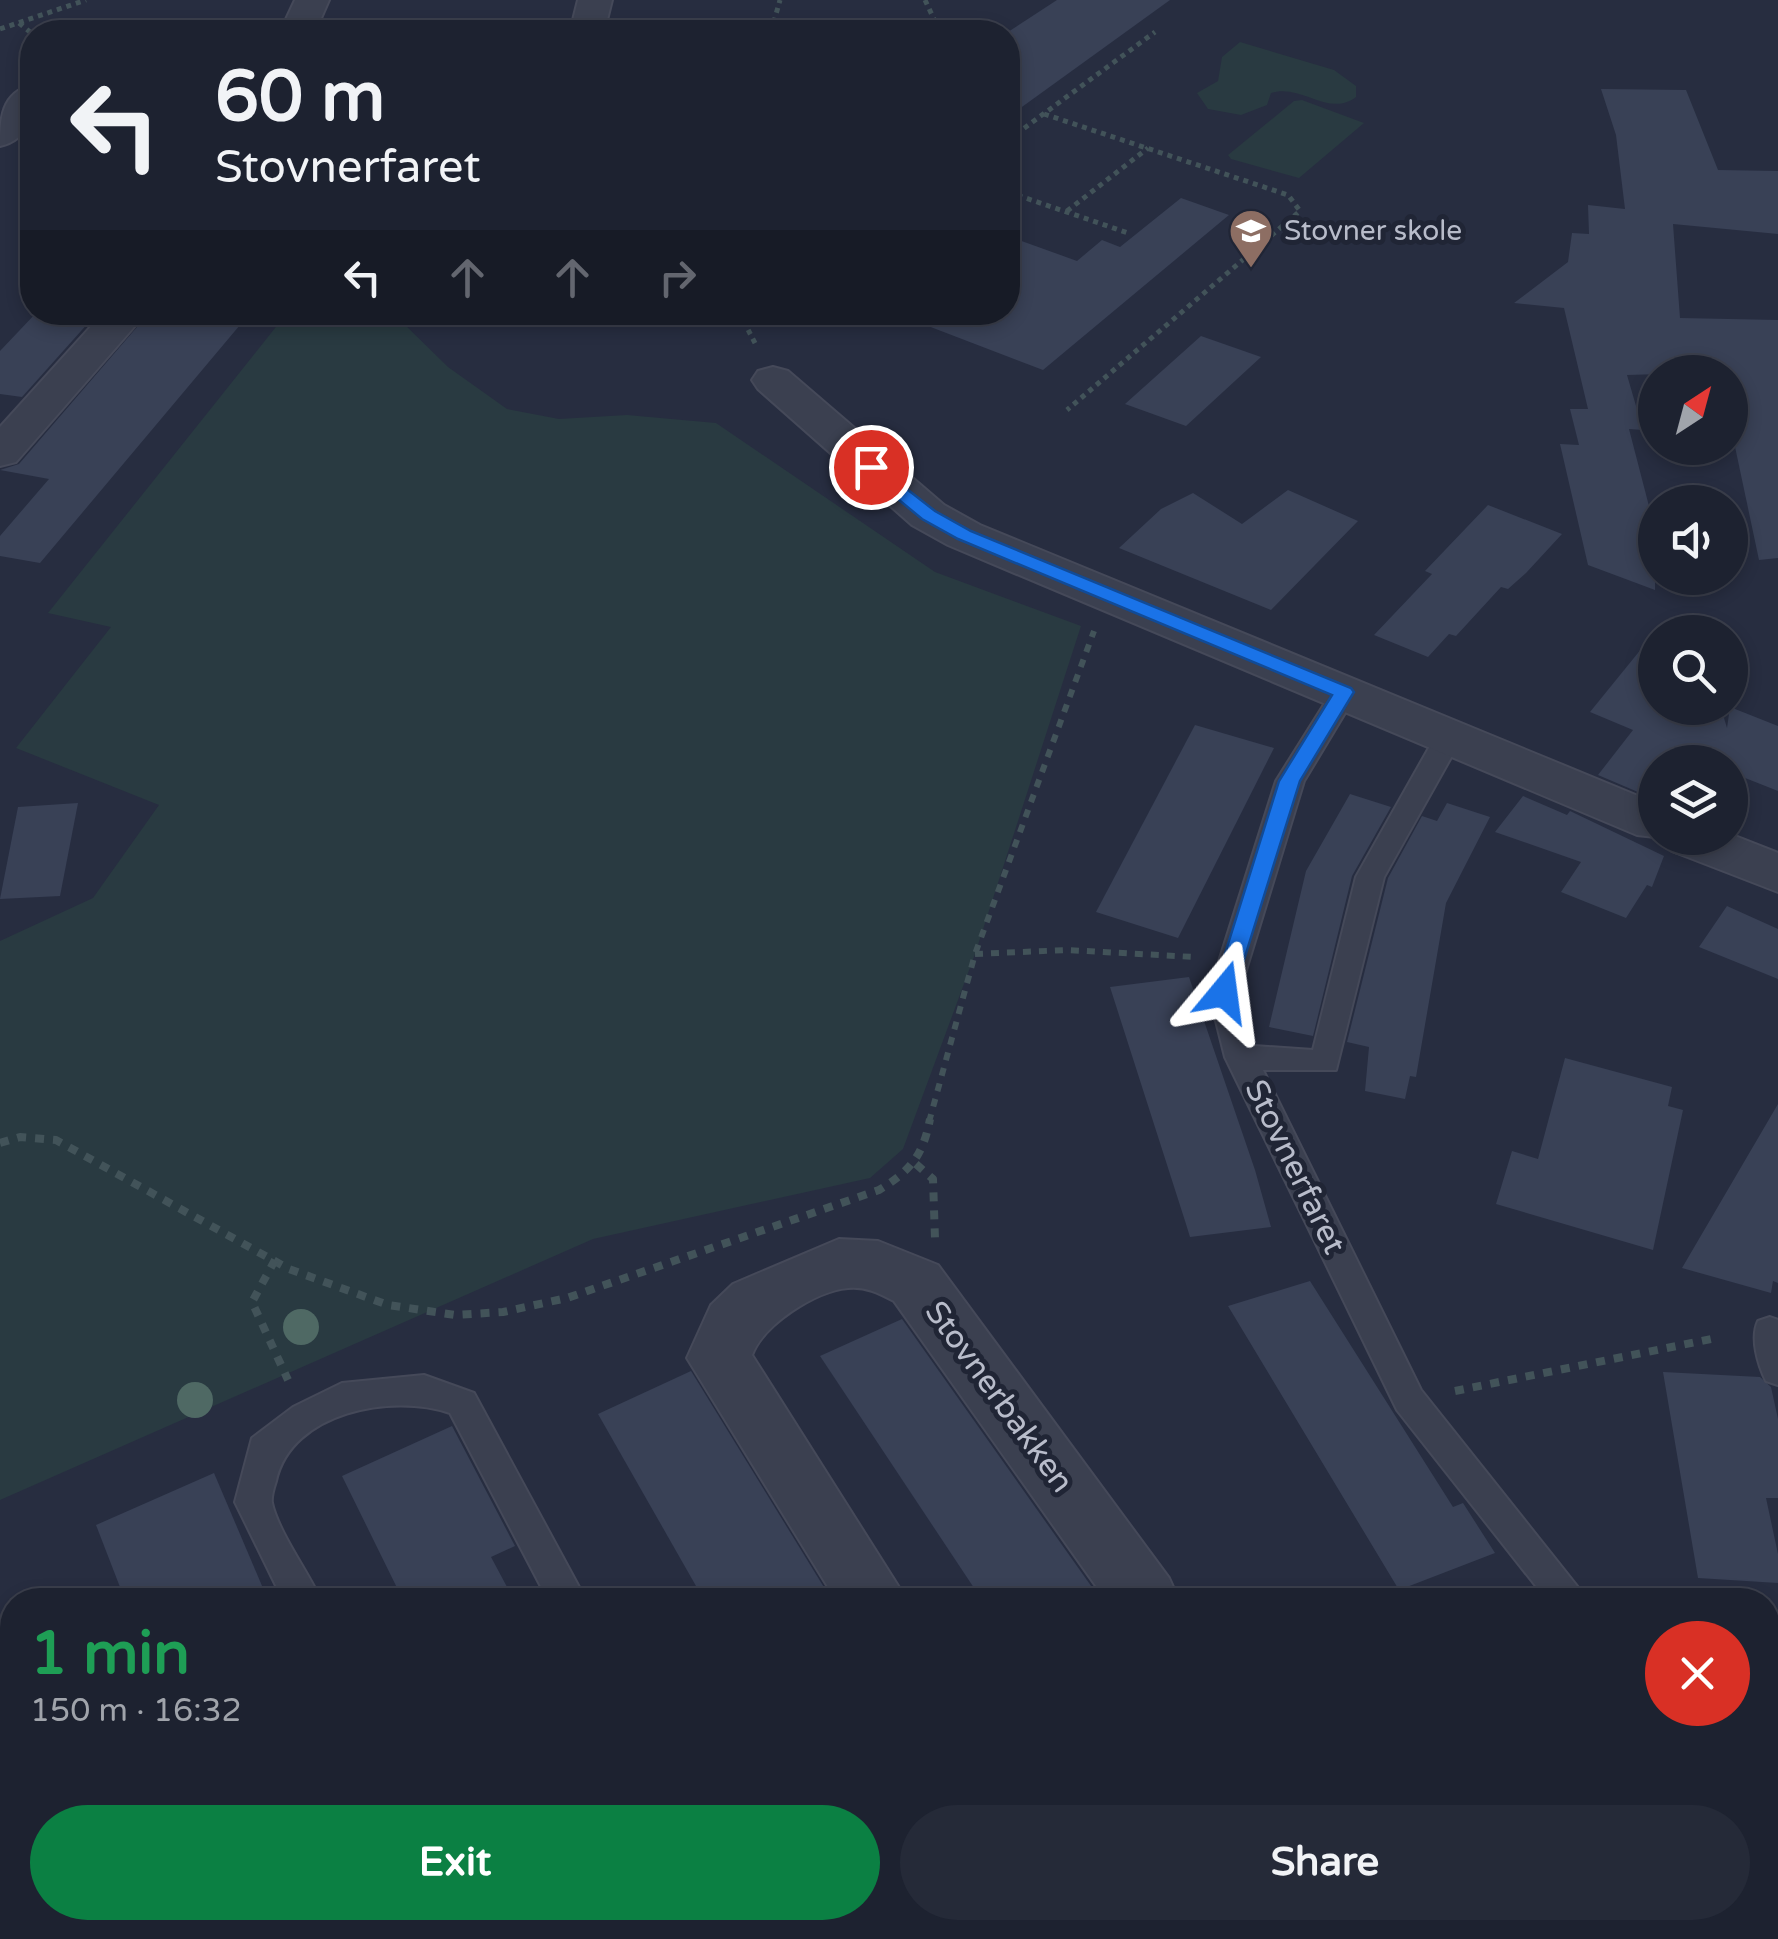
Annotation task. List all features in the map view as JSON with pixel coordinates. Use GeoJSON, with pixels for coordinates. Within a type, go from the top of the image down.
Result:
{"type":"FeatureCollection","features":[{"type":"Feature","properties":{"kind":"street"},"geometry":{"type":"LineString","coordinates":[[0,135],[20,99]]}},
{"type":"Feature","properties":{"kind":"street"},"geometry":{"type":"LineString","coordinates":[[0,454],[115,325]]}},
{"type":"Feature","properties":{"kind":"street"},"geometry":{"type":"LineString","coordinates":[[773,380],[928,515],[964,535],[1638,815]]}},
{"type":"Feature","properties":{"kind":"street"},"geometry":{"type":"LineString","coordinates":[[1732,855],[1778,874]]}},
{"type":"Feature","properties":{"kind":"street","name":"Stovnerbakken"},"geometry":{"type":"LineString","coordinates":[[865,1588],[720,1358],[733,1322],[755,1302],[838,1263],[878,1265],[916,1283],[1135,1588]]}},
{"type":"Feature","properties":{"kind":"lane","name":"Stovnerfaret"},"geometry":{"type":"LineString","coordinates":[[1344,692],[1290,781],[1224,992],[1241,1058],[1409,1400],[1559,1588]]}},
{"type":"Feature","properties":{"kind":"lane"},"geometry":{"type":"LineString","coordinates":[[1241,1058],[1325,1062],[1370,877],[1449,736]]}},
{"type":"Feature","properties":{"kind":"lane"},"geometry":{"type":"LineString","coordinates":[[1770,1331],[1778,1371]]}},
{"type":"Feature","properties":{"kind":"lane"},"geometry":{"type":"LineString","coordinates":[[296,1588],[253,1502],[265,1450],[305,1417],[342,1398],[424,1390],[462,1403],[561,1588]]}},
{"type":"Feature","properties":{"kind":"path"},"geometry":{"type":"LineString","coordinates":[[29,20],[86,0]]}},
{"type":"Feature","properties":{"kind":"path"},"geometry":{"type":"LineString","coordinates":[[0,30],[20,23]]}},
{"type":"Feature","properties":{"kind":"path"},"geometry":{"type":"LineString","coordinates":[[1020,131],[1155,32]]}},
{"type":"Feature","properties":{"kind":"path"},"geometry":{"type":"LineString","coordinates":[[1044,114],[1288,195],[1300,211],[1067,410]]}},
{"type":"Feature","properties":{"kind":"path"},"geometry":{"type":"LineString","coordinates":[[1066,212],[1148,148]]}},
{"type":"Feature","properties":{"kind":"path"},"geometry":{"type":"LineString","coordinates":[[1020,196],[1131,234]]}},
{"type":"Feature","properties":{"kind":"path"},"geometry":{"type":"LineString","coordinates":[[0,1143],[20,1137],[56,1140],[317,1282],[385,1303],[439,1314],[518,1311],[812,1216],[880,1190],[916,1164],[975,954],[1080,669],[1112,597]]}},
{"type":"Feature","properties":{"kind":"path"},"geometry":{"type":"LineString","coordinates":[[975,954],[1067,950],[1234,960]]}},
{"type":"Feature","properties":{"kind":"path"},"geometry":{"type":"LineString","coordinates":[[916,1164],[933,1179],[936,1258],[916,1283]]}},
{"type":"Feature","properties":{"kind":"path"},"geometry":{"type":"LineString","coordinates":[[275,1260],[252,1302],[305,1417]]}},
{"type":"Feature","properties":{"kind":"path"},"geometry":{"type":"LineString","coordinates":[[1409,1400],[1716,1338]]}},
{"type":"Feature","properties":{"kind":"shaded area"},"geometry":{"type":"Polygon","coordinates":[[[1240,42],[1334,70],[1356,86],[1356,97],[1336,104],[1282,91],[1271,93],[1267,105],[1241,115],[1208,109],[1197,93],[1218,81],[1222,57],[1240,42]]]}},
{"type":"Feature","properties":{"kind":"shaded area"},"geometry":{"type":"Polygon","coordinates":[[[1302,100],[1364,123],[1299,178],[1231,159],[1228,155],[1294,101],[1302,100]]]}},
{"type":"Feature","properties":{"kind":"shaded area"},"geometry":{"type":"Polygon","coordinates":[[[277,325],[405,325],[448,367],[507,409],[559,419],[627,415],[716,423],[935,572],[1081,626],[975,954],[903,1149],[870,1178],[593,1239],[0,1500],[0,941],[93,898],[159,805],[16,748],[111,627],[48,613],[277,325]]]}},
{"type":"Feature","properties":{"kind":"building"},"geometry":{"type":"Polygon","coordinates":[[[1057,0],[1170,0],[1020,108],[1020,24],[1057,0]]]}},
{"type":"Feature","properties":{"kind":"building"},"geometry":{"type":"Polygon","coordinates":[[[1601,89],[1686,90],[1718,170],[1778,171],[1778,234],[1673,224],[1680,318],[1778,320],[1778,558],[1759,560],[1748,508],[1748,485],[1743,485],[1739,465],[1748,465],[1748,355],[1638,355],[1638,375],[1627,375],[1638,413],[1638,430],[1629,429],[1644,485],[1638,485],[1638,584],[1588,565],[1560,444],[1579,445],[1570,409],[1588,409],[1564,308],[1514,303],[1568,262],[1572,233],[1589,234],[1588,205],[1625,209],[1616,135],[1601,89]]]}},
{"type":"Feature","properties":{"kind":"building"},"geometry":{"type":"Polygon","coordinates":[[[1181,198],[1229,215],[1043,370],[926,325],[1020,325],[1020,240],[1077,261],[1102,240],[1120,247],[1181,198]]]}},
{"type":"Feature","properties":{"kind":"building"},"geometry":{"type":"Polygon","coordinates":[[[25,325],[86,325],[22,397],[0,394],[0,351],[25,325]]]}},
{"type":"Feature","properties":{"kind":"building"},"geometry":{"type":"Polygon","coordinates":[[[139,325],[240,325],[40,563],[0,556],[0,536],[49,479],[0,470],[19,464],[139,325]]]}},
{"type":"Feature","properties":{"kind":"building"},"geometry":{"type":"Polygon","coordinates":[[[1201,336],[1261,357],[1186,426],[1125,404],[1201,336]]]}},
{"type":"Feature","properties":{"kind":"building"},"geometry":{"type":"Polygon","coordinates":[[[1288,490],[1358,521],[1271,610],[1119,548],[1161,509],[1193,493],[1242,524],[1288,490]]]}},
{"type":"Feature","properties":{"kind":"building"},"geometry":{"type":"Polygon","coordinates":[[[1488,505],[1562,534],[1526,573],[1508,589],[1501,587],[1456,636],[1449,634],[1428,657],[1374,635],[1432,574],[1425,571],[1488,505]]]}},
{"type":"Feature","properties":{"kind":"building"},"geometry":{"type":"Polygon","coordinates":[[[1638,653],[1638,725],[1727,728],[1748,725],[1748,714],[1778,726],[1778,791],[1748,779],[1748,745],[1638,745],[1638,792],[1598,775],[1633,730],[1590,712],[1638,653]]]}},
{"type":"Feature","properties":{"kind":"building"},"geometry":{"type":"Polygon","coordinates":[[[1195,725],[1274,748],[1178,938],[1096,912],[1195,725]]]}},
{"type":"Feature","properties":{"kind":"building"},"geometry":{"type":"Polygon","coordinates":[[[1350,794],[1391,807],[1352,876],[1313,1036],[1269,1027],[1306,871],[1350,794]]]}},
{"type":"Feature","properties":{"kind":"building"},"geometry":{"type":"Polygon","coordinates":[[[1523,796],[1567,815],[1570,811],[1638,844],[1638,855],[1664,856],[1652,887],[1647,885],[1626,918],[1561,892],[1581,862],[1495,832],[1523,796]]]}},
{"type":"Feature","properties":{"kind":"building"},"geometry":{"type":"Polygon","coordinates":[[[78,803],[60,896],[0,899],[18,807],[78,803]]]}},
{"type":"Feature","properties":{"kind":"building"},"geometry":{"type":"Polygon","coordinates":[[[1447,803],[1490,817],[1446,903],[1416,1077],[1410,1076],[1405,1099],[1365,1091],[1369,1047],[1347,1042],[1388,878],[1422,816],[1437,821],[1447,803]]]}},
{"type":"Feature","properties":{"kind":"building"},"geometry":{"type":"Polygon","coordinates":[[[1727,906],[1778,929],[1778,979],[1699,947],[1727,906]]]}},
{"type":"Feature","properties":{"kind":"building"},"geometry":{"type":"Polygon","coordinates":[[[1189,977],[1271,1227],[1190,1237],[1110,987],[1189,977]]]}},
{"type":"Feature","properties":{"kind":"building"},"geometry":{"type":"Polygon","coordinates":[[[1565,1058],[1672,1087],[1668,1106],[1683,1110],[1653,1250],[1496,1204],[1512,1151],[1538,1159],[1565,1058]]]}},
{"type":"Feature","properties":{"kind":"building"},"geometry":{"type":"Polygon","coordinates":[[[1778,1104],[1778,1283],[1773,1281],[1771,1293],[1682,1268],[1778,1104]]]}},
{"type":"Feature","properties":{"kind":"building"},"geometry":{"type":"Polygon","coordinates":[[[1310,1281],[1453,1507],[1463,1503],[1495,1553],[1398,1588],[1228,1306],[1310,1281]]]}},
{"type":"Feature","properties":{"kind":"building"},"geometry":{"type":"Polygon","coordinates":[[[902,1319],[1093,1588],[974,1588],[820,1356],[902,1319]]]}},
{"type":"Feature","properties":{"kind":"building"},"geometry":{"type":"Polygon","coordinates":[[[691,1371],[824,1588],[697,1588],[598,1414],[691,1371]]]}},
{"type":"Feature","properties":{"kind":"building"},"geometry":{"type":"Polygon","coordinates":[[[1663,1372],[1760,1377],[1771,1387],[1778,1419],[1778,1498],[1766,1498],[1778,1554],[1778,1583],[1698,1578],[1663,1372]]]}},
{"type":"Feature","properties":{"kind":"building"},"geometry":{"type":"Polygon","coordinates":[[[452,1426],[515,1546],[491,1557],[508,1588],[397,1588],[342,1476],[452,1426]]]}},
{"type":"Feature","properties":{"kind":"building"},"geometry":{"type":"Polygon","coordinates":[[[214,1473],[263,1588],[120,1588],[96,1525],[214,1473]]]}},
{"type":"Feature","properties":{"kind":"place","name":"Stovner skole"},"geometry":{"type":"Point","coordinates":[1251,269]}},
{"type":"Feature","properties":{"kind":"route"},"geometry":{"type":"LineString","coordinates":[[871,467],[928,515],[964,535],[1344,692],[1290,781],[1224,992]]}}]}
